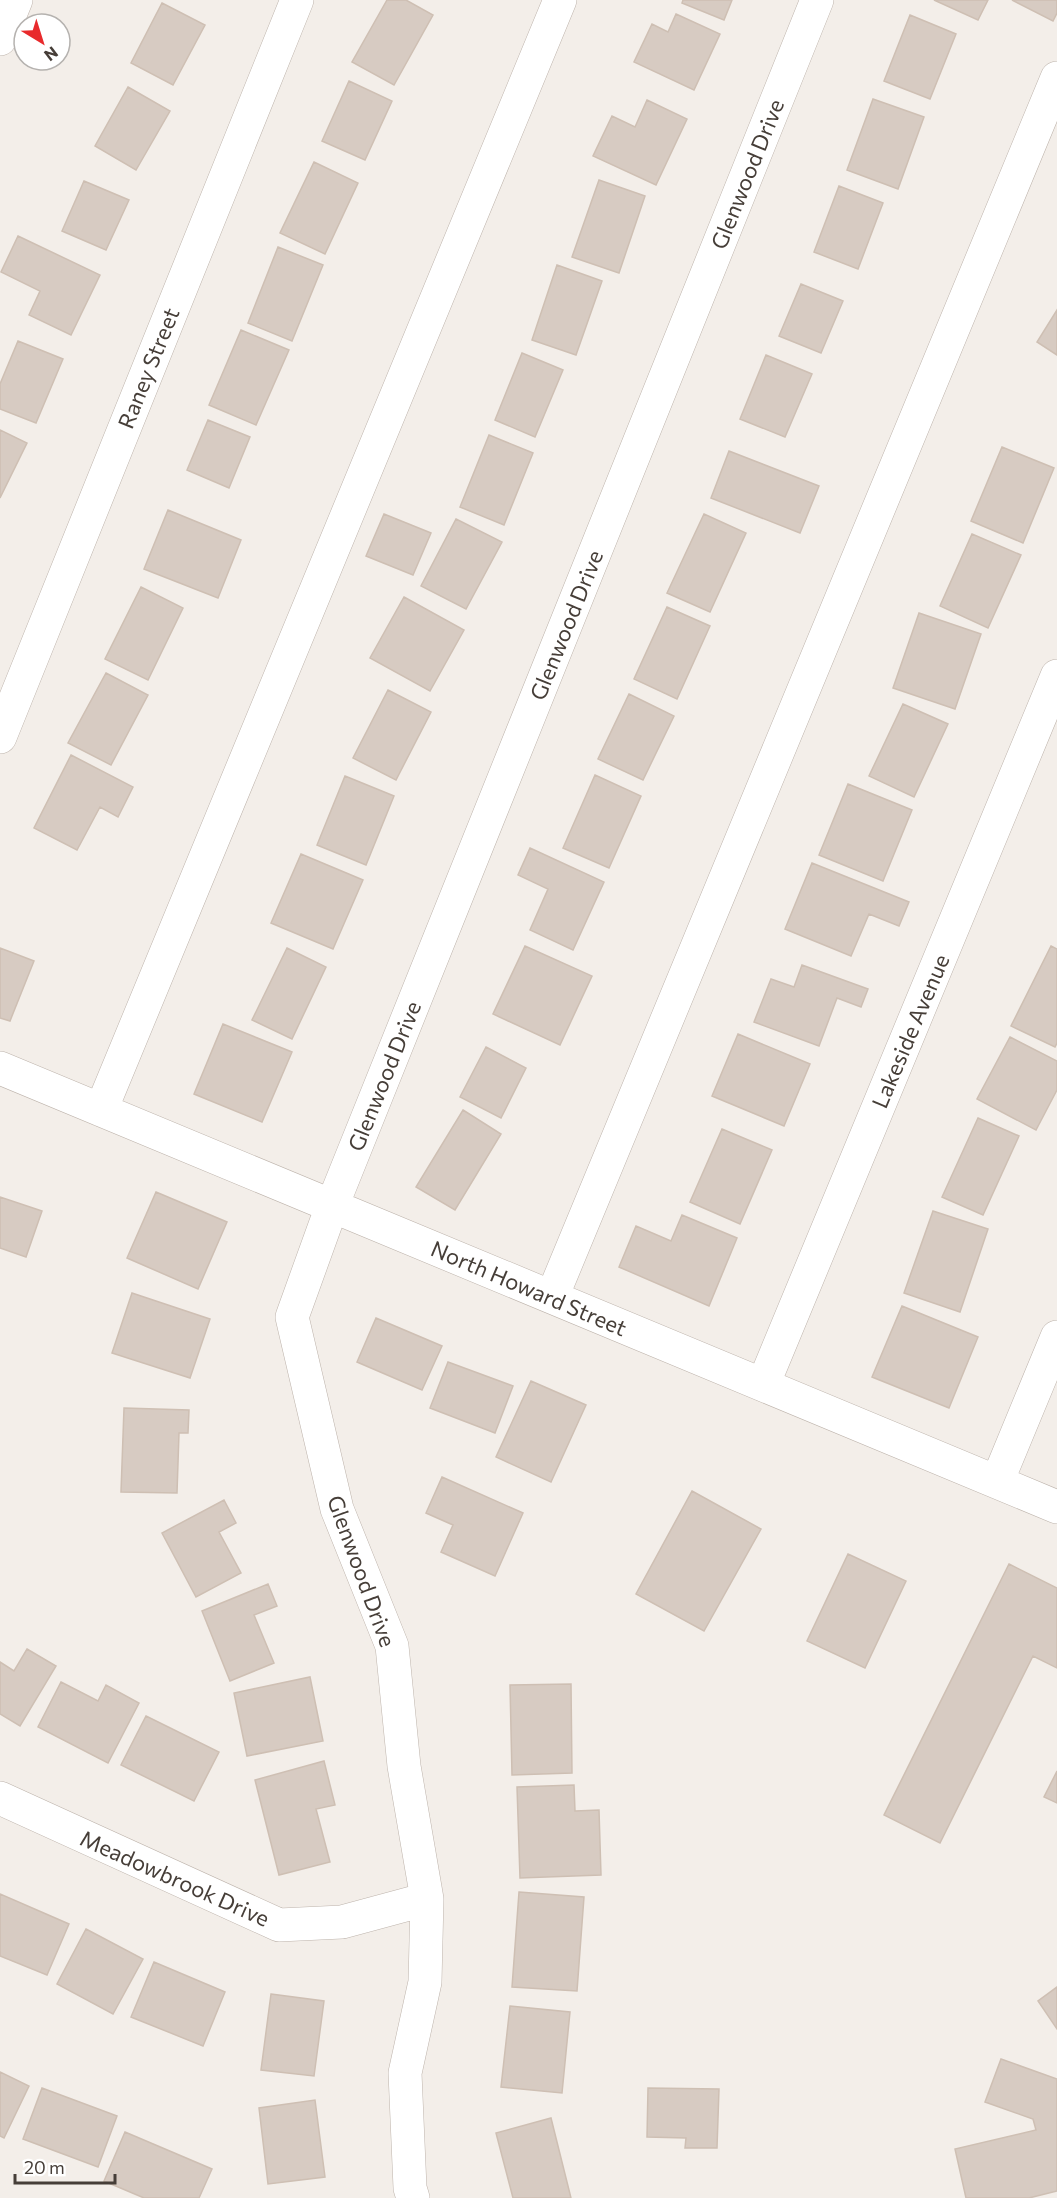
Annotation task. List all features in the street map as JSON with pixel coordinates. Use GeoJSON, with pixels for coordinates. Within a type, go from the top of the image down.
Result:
{"type":"FeatureCollection","features":[{"type":"Feature","properties":{"kind":"street"},"geometry":{"type":"LineString","coordinates":[[0,39],[16,0]]}},
{"type":"Feature","properties":{"kind":"street","name":"Raney Street"},"geometry":{"type":"LineString","coordinates":[[0,737],[297,0]]}},
{"type":"Feature","properties":{"kind":"street"},"geometry":{"type":"LineString","coordinates":[[101,1110],[560,0]]}},
{"type":"Feature","properties":{"kind":"street","name":"Glenwood Drive"},"geometry":{"type":"LineString","coordinates":[[413,2198],[410,2188],[405,2073],[425,1982],[427,1899],[404,1766],[392,1646],[337,1509],[292,1317],[332,1206],[817,0]]}},
{"type":"Feature","properties":{"kind":"street"},"geometry":{"type":"LineString","coordinates":[[552,1297],[1057,78]]}},
{"type":"Feature","properties":{"kind":"street","name":"Lakeside Avenue"},"geometry":{"type":"LineString","coordinates":[[763,1385],[1057,676]]}},
{"type":"Feature","properties":{"kind":"street","name":"North Howard Street"},"geometry":{"type":"LineString","coordinates":[[0,1068],[1057,1507]]}},
{"type":"Feature","properties":{"kind":"street"},"geometry":{"type":"LineString","coordinates":[[997,1482],[1057,1337]]}},
{"type":"Feature","properties":{"kind":"street","name":"Meadowbrook Drive"},"geometry":{"type":"LineString","coordinates":[[0,1798],[279,1925],[342,1923],[427,1899]]}},
{"type":"Feature","properties":{"kind":"building"},"geometry":{"type":"Polygon","coordinates":[[[387,0],[406,0],[433,15],[394,85],[352,62],[387,0]]]}},
{"type":"Feature","properties":{"kind":"building"},"geometry":{"type":"Polygon","coordinates":[[[683,0],[732,0],[724,20],[682,3],[683,0]]]}},
{"type":"Feature","properties":{"kind":"building"},"geometry":{"type":"Polygon","coordinates":[[[934,0],[988,0],[978,20],[934,0]]]}},
{"type":"Feature","properties":{"kind":"building"},"geometry":{"type":"Polygon","coordinates":[[[1012,0],[1057,0],[1057,13],[1053,21],[1012,0]]]}},
{"type":"Feature","properties":{"kind":"building"},"geometry":{"type":"Polygon","coordinates":[[[162,3],[205,25],[173,85],[131,63],[162,3]]]}},
{"type":"Feature","properties":{"kind":"building"},"geometry":{"type":"Polygon","coordinates":[[[676,14],[720,34],[694,90],[634,62],[652,24],[668,32],[676,14]]]}},
{"type":"Feature","properties":{"kind":"building"},"geometry":{"type":"Polygon","coordinates":[[[910,15],[956,34],[930,99],[884,81],[910,15]]]}},
{"type":"Feature","properties":{"kind":"building"},"geometry":{"type":"Polygon","coordinates":[[[349,81],[392,101],[365,160],[322,141],[349,81]]]}},
{"type":"Feature","properties":{"kind":"building"},"geometry":{"type":"Polygon","coordinates":[[[128,87],[170,111],[136,170],[95,146],[128,87]]]}},
{"type":"Feature","properties":{"kind":"building"},"geometry":{"type":"Polygon","coordinates":[[[873,99],[924,117],[898,189],[847,170],[873,99]]]}},
{"type":"Feature","properties":{"kind":"building"},"geometry":{"type":"Polygon","coordinates":[[[647,100],[687,119],[656,185],[593,156],[612,116],[635,127],[647,100]]]}},
{"type":"Feature","properties":{"kind":"building"},"geometry":{"type":"Polygon","coordinates":[[[314,162],[358,183],[325,254],[280,233],[314,162]]]}},
{"type":"Feature","properties":{"kind":"building"},"geometry":{"type":"Polygon","coordinates":[[[599,180],[645,196],[619,273],[572,257],[599,180]]]}},
{"type":"Feature","properties":{"kind":"building"},"geometry":{"type":"Polygon","coordinates":[[[84,181],[129,200],[106,250],[62,231],[84,181]]]}},
{"type":"Feature","properties":{"kind":"building"},"geometry":{"type":"Polygon","coordinates":[[[839,186],[883,203],[858,269],[814,252],[839,186]]]}},
{"type":"Feature","properties":{"kind":"building"},"geometry":{"type":"Polygon","coordinates":[[[18,236],[100,275],[71,335],[29,315],[40,291],[1,272],[18,236]]]}},
{"type":"Feature","properties":{"kind":"building"},"geometry":{"type":"Polygon","coordinates":[[[278,247],[323,265],[292,341],[248,323],[278,247]]]}},
{"type":"Feature","properties":{"kind":"building"},"geometry":{"type":"Polygon","coordinates":[[[557,265],[602,281],[576,355],[532,340],[557,265]]]}},
{"type":"Feature","properties":{"kind":"building"},"geometry":{"type":"Polygon","coordinates":[[[801,284],[843,301],[821,353],[779,336],[801,284]]]}},
{"type":"Feature","properties":{"kind":"building"},"geometry":{"type":"Polygon","coordinates":[[[1057,310],[1057,355],[1037,342],[1057,310]]]}},
{"type":"Feature","properties":{"kind":"building"},"geometry":{"type":"Polygon","coordinates":[[[241,330],[289,350],[256,425],[209,405],[241,330]]]}},
{"type":"Feature","properties":{"kind":"building"},"geometry":{"type":"Polygon","coordinates":[[[18,341],[63,359],[36,423],[0,409],[0,384],[18,341]]]}},
{"type":"Feature","properties":{"kind":"building"},"geometry":{"type":"Polygon","coordinates":[[[522,353],[563,370],[535,437],[495,420],[522,353]]]}},
{"type":"Feature","properties":{"kind":"building"},"geometry":{"type":"Polygon","coordinates":[[[766,355],[812,374],[785,437],[740,419],[766,355]]]}},
{"type":"Feature","properties":{"kind":"building"},"geometry":{"type":"Polygon","coordinates":[[[208,420],[250,437],[229,488],[187,470],[208,420]]]}},
{"type":"Feature","properties":{"kind":"building"},"geometry":{"type":"Polygon","coordinates":[[[0,430],[27,443],[0,498],[0,430]]]}},
{"type":"Feature","properties":{"kind":"building"},"geometry":{"type":"Polygon","coordinates":[[[489,435],[533,453],[504,525],[460,507],[489,435]]]}},
{"type":"Feature","properties":{"kind":"building"},"geometry":{"type":"Polygon","coordinates":[[[1002,447],[1054,468],[1023,543],[971,521],[1002,447]]]}},
{"type":"Feature","properties":{"kind":"building"},"geometry":{"type":"Polygon","coordinates":[[[729,451],[819,486],[800,533],[711,498],[729,451]]]}},
{"type":"Feature","properties":{"kind":"building"},"geometry":{"type":"Polygon","coordinates":[[[168,510],[241,540],[218,598],[144,569],[168,510]]]}},
{"type":"Feature","properties":{"kind":"building"},"geometry":{"type":"Polygon","coordinates":[[[384,514],[431,533],[413,575],[366,556],[384,514]]]}},
{"type":"Feature","properties":{"kind":"building"},"geometry":{"type":"Polygon","coordinates":[[[704,514],[746,533],[710,612],[667,593],[704,514]]]}},
{"type":"Feature","properties":{"kind":"building"},"geometry":{"type":"Polygon","coordinates":[[[456,519],[502,542],[466,609],[421,586],[456,519]]]}},
{"type":"Feature","properties":{"kind":"building"},"geometry":{"type":"Polygon","coordinates":[[[972,534],[1021,555],[988,628],[940,606],[972,534]]]}},
{"type":"Feature","properties":{"kind":"building"},"geometry":{"type":"Polygon","coordinates":[[[141,587],[183,608],[148,680],[105,659],[141,587]]]}},
{"type":"Feature","properties":{"kind":"building"},"geometry":{"type":"Polygon","coordinates":[[[404,597],[464,630],[430,691],[370,658],[404,597]]]}},
{"type":"Feature","properties":{"kind":"building"},"geometry":{"type":"Polygon","coordinates":[[[667,607],[710,626],[677,699],[634,679],[667,607]]]}},
{"type":"Feature","properties":{"kind":"building"},"geometry":{"type":"Polygon","coordinates":[[[919,613],[981,634],[955,709],[893,688],[919,613]]]}},
{"type":"Feature","properties":{"kind":"building"},"geometry":{"type":"Polygon","coordinates":[[[106,673],[148,695],[111,765],[68,743],[106,673]]]}},
{"type":"Feature","properties":{"kind":"building"},"geometry":{"type":"Polygon","coordinates":[[[388,690],[431,712],[396,780],[353,758],[388,690]]]}},
{"type":"Feature","properties":{"kind":"building"},"geometry":{"type":"Polygon","coordinates":[[[629,694],[674,716],[643,780],[598,759],[629,694]]]}},
{"type":"Feature","properties":{"kind":"building"},"geometry":{"type":"Polygon","coordinates":[[[903,704],[948,724],[914,797],[869,776],[903,704]]]}},
{"type":"Feature","properties":{"kind":"building"},"geometry":{"type":"Polygon","coordinates":[[[71,755],[133,787],[118,817],[100,807],[77,850],[34,828],[71,755]]]}},
{"type":"Feature","properties":{"kind":"building"},"geometry":{"type":"Polygon","coordinates":[[[595,775],[641,796],[609,868],[563,848],[595,775]]]}},
{"type":"Feature","properties":{"kind":"building"},"geometry":{"type":"Polygon","coordinates":[[[345,776],[394,796],[366,865],[317,845],[345,776]]]}},
{"type":"Feature","properties":{"kind":"building"},"geometry":{"type":"Polygon","coordinates":[[[848,784],[912,810],[883,881],[819,855],[848,784]]]}},
{"type":"Feature","properties":{"kind":"building"},"geometry":{"type":"Polygon","coordinates":[[[530,848],[604,882],[573,950],[530,930],[548,889],[518,875],[530,848]]]}},
{"type":"Feature","properties":{"kind":"building"},"geometry":{"type":"Polygon","coordinates":[[[301,854],[363,880],[333,949],[271,923],[301,854]]]}},
{"type":"Feature","properties":{"kind":"building"},"geometry":{"type":"Polygon","coordinates":[[[812,863],[909,902],[899,926],[869,914],[851,956],[785,929],[812,863]]]}},
{"type":"Feature","properties":{"kind":"building"},"geometry":{"type":"Polygon","coordinates":[[[525,946],[592,976],[560,1045],[493,1014],[525,946]]]}},
{"type":"Feature","properties":{"kind":"building"},"geometry":{"type":"Polygon","coordinates":[[[1051,946],[1057,949],[1057,1043],[1055,1047],[1011,1026],[1051,946]]]}},
{"type":"Feature","properties":{"kind":"building"},"geometry":{"type":"Polygon","coordinates":[[[0,948],[34,961],[10,1021],[0,1018],[0,948]]]}},
{"type":"Feature","properties":{"kind":"building"},"geometry":{"type":"Polygon","coordinates":[[[287,948],[326,967],[292,1039],[252,1020],[287,948]]]}},
{"type":"Feature","properties":{"kind":"building"},"geometry":{"type":"Polygon","coordinates":[[[802,965],[868,989],[861,1007],[837,998],[819,1046],[754,1022],[771,979],[794,987],[802,965]]]}},
{"type":"Feature","properties":{"kind":"building"},"geometry":{"type":"Polygon","coordinates":[[[223,1024],[292,1052],[262,1122],[194,1094],[223,1024]]]}},
{"type":"Feature","properties":{"kind":"building"},"geometry":{"type":"Polygon","coordinates":[[[738,1034],[810,1064],[784,1126],[712,1096],[738,1034]]]}},
{"type":"Feature","properties":{"kind":"building"},"geometry":{"type":"Polygon","coordinates":[[[1010,1037],[1057,1061],[1057,1090],[1036,1130],[977,1099],[1010,1037]]]}},
{"type":"Feature","properties":{"kind":"building"},"geometry":{"type":"Polygon","coordinates":[[[486,1047],[526,1068],[501,1118],[460,1097],[486,1047]]]}},
{"type":"Feature","properties":{"kind":"building"},"geometry":{"type":"Polygon","coordinates":[[[463,1110],[501,1134],[455,1210],[416,1187],[463,1110]]]}},
{"type":"Feature","properties":{"kind":"building"},"geometry":{"type":"Polygon","coordinates":[[[978,1118],[1019,1136],[983,1215],[942,1197],[978,1118]]]}},
{"type":"Feature","properties":{"kind":"building"},"geometry":{"type":"Polygon","coordinates":[[[722,1129],[772,1150],[740,1224],[690,1202],[722,1129]]]}},
{"type":"Feature","properties":{"kind":"building"},"geometry":{"type":"Polygon","coordinates":[[[156,1192],[227,1222],[198,1289],[127,1258],[156,1192]]]}},
{"type":"Feature","properties":{"kind":"building"},"geometry":{"type":"Polygon","coordinates":[[[0,1197],[42,1211],[26,1257],[0,1248],[0,1197]]]}},
{"type":"Feature","properties":{"kind":"building"},"geometry":{"type":"Polygon","coordinates":[[[933,1211],[988,1229],[960,1312],[904,1293],[933,1211]]]}},
{"type":"Feature","properties":{"kind":"building"},"geometry":{"type":"Polygon","coordinates":[[[682,1215],[737,1238],[709,1306],[619,1267],[636,1226],[671,1241],[682,1215]]]}},
{"type":"Feature","properties":{"kind":"building"},"geometry":{"type":"Polygon","coordinates":[[[132,1293],[210,1319],[190,1378],[112,1353],[132,1293]]]}},
{"type":"Feature","properties":{"kind":"building"},"geometry":{"type":"Polygon","coordinates":[[[902,1306],[978,1337],[949,1408],[872,1377],[902,1306]]]}},
{"type":"Feature","properties":{"kind":"building"},"geometry":{"type":"Polygon","coordinates":[[[376,1318],[442,1346],[422,1390],[357,1362],[376,1318]]]}},
{"type":"Feature","properties":{"kind":"building"},"geometry":{"type":"Polygon","coordinates":[[[448,1362],[513,1386],[495,1433],[430,1408],[448,1362]]]}},
{"type":"Feature","properties":{"kind":"building"},"geometry":{"type":"Polygon","coordinates":[[[531,1381],[586,1405],[551,1482],[496,1457],[531,1381]]]}},
{"type":"Feature","properties":{"kind":"building"},"geometry":{"type":"Polygon","coordinates":[[[124,1408],[189,1410],[188,1433],[179,1433],[177,1493],[121,1492],[124,1408]]]}},
{"type":"Feature","properties":{"kind":"building"},"geometry":{"type":"Polygon","coordinates":[[[442,1477],[523,1513],[495,1576],[441,1552],[453,1525],[426,1513],[442,1477]]]}},
{"type":"Feature","properties":{"kind":"building"},"geometry":{"type":"Polygon","coordinates":[[[692,1491],[761,1529],[704,1631],[636,1594],[692,1491]]]}},
{"type":"Feature","properties":{"kind":"building"},"geometry":{"type":"Polygon","coordinates":[[[224,1500],[236,1523],[219,1532],[241,1573],[196,1597],[162,1533],[224,1500]]]}},
{"type":"Feature","properties":{"kind":"building"},"geometry":{"type":"Polygon","coordinates":[[[848,1554],[906,1581],[865,1668],[807,1641],[848,1554]]]}},
{"type":"Feature","properties":{"kind":"building"},"geometry":{"type":"Polygon","coordinates":[[[1009,1564],[1057,1588],[1057,1668],[1033,1656],[940,1843],[884,1815],[1009,1564]]]}},
{"type":"Feature","properties":{"kind":"building"},"geometry":{"type":"Polygon","coordinates":[[[268,1584],[277,1606],[254,1615],[274,1663],[230,1681],[202,1611],[268,1584]]]}},
{"type":"Feature","properties":{"kind":"building"},"geometry":{"type":"Polygon","coordinates":[[[27,1649],[56,1666],[20,1726],[0,1714],[0,1662],[14,1671],[27,1649]]]}},
{"type":"Feature","properties":{"kind":"building"},"geometry":{"type":"Polygon","coordinates":[[[310,1677],[323,1741],[247,1756],[234,1693],[310,1677]]]}},
{"type":"Feature","properties":{"kind":"building"},"geometry":{"type":"Polygon","coordinates":[[[61,1682],[98,1701],[106,1685],[139,1703],[108,1763],[38,1727],[61,1682]]]}},
{"type":"Feature","properties":{"kind":"building"},"geometry":{"type":"Polygon","coordinates":[[[571,1684],[572,1773],[512,1775],[510,1685],[571,1684]]]}},
{"type":"Feature","properties":{"kind":"building"},"geometry":{"type":"Polygon","coordinates":[[[146,1716],[219,1752],[194,1801],[121,1765],[146,1716]]]}},
{"type":"Feature","properties":{"kind":"building"},"geometry":{"type":"Polygon","coordinates":[[[324,1761],[335,1805],[316,1809],[330,1862],[279,1875],[255,1780],[324,1761]]]}},
{"type":"Feature","properties":{"kind":"building"},"geometry":{"type":"Polygon","coordinates":[[[1057,1771],[1057,1803],[1044,1797],[1057,1771]]]}},
{"type":"Feature","properties":{"kind":"building"},"geometry":{"type":"Polygon","coordinates":[[[574,1785],[575,1811],[599,1810],[601,1875],[520,1878],[517,1787],[574,1785]]]}},
{"type":"Feature","properties":{"kind":"building"},"geometry":{"type":"Polygon","coordinates":[[[519,1892],[584,1897],[577,1991],[512,1987],[519,1892]]]}},
{"type":"Feature","properties":{"kind":"building"},"geometry":{"type":"Polygon","coordinates":[[[0,1894],[69,1924],[47,1975],[0,1956],[0,1894]]]}},
{"type":"Feature","properties":{"kind":"building"},"geometry":{"type":"Polygon","coordinates":[[[86,1929],[143,1959],[113,2014],[57,1984],[86,1929]]]}},
{"type":"Feature","properties":{"kind":"building"},"geometry":{"type":"Polygon","coordinates":[[[154,1962],[225,1992],[203,2046],[131,2017],[154,1962]]]}},
{"type":"Feature","properties":{"kind":"building"},"geometry":{"type":"Polygon","coordinates":[[[1057,1987],[1057,2029],[1038,2001],[1057,1987]]]}},
{"type":"Feature","properties":{"kind":"building"},"geometry":{"type":"Polygon","coordinates":[[[271,1994],[324,2001],[314,2076],[261,2070],[271,1994]]]}},
{"type":"Feature","properties":{"kind":"building"},"geometry":{"type":"Polygon","coordinates":[[[510,2006],[570,2012],[562,2093],[501,2087],[510,2006]]]}},
{"type":"Feature","properties":{"kind":"building"},"geometry":{"type":"Polygon","coordinates":[[[1001,2059],[1057,2079],[1057,2191],[1029,2198],[966,2198],[955,2149],[1036,2130],[1033,2119],[985,2102],[1001,2059]]]}},
{"type":"Feature","properties":{"kind":"building"},"geometry":{"type":"Polygon","coordinates":[[[0,2072],[29,2086],[4,2138],[0,2136],[0,2072]]]}},
{"type":"Feature","properties":{"kind":"building"},"geometry":{"type":"Polygon","coordinates":[[[42,2088],[117,2116],[98,2167],[23,2139],[42,2088]]]}},
{"type":"Feature","properties":{"kind":"building"},"geometry":{"type":"Polygon","coordinates":[[[648,2088],[719,2089],[717,2148],[685,2148],[686,2138],[647,2137],[648,2088]]]}},
{"type":"Feature","properties":{"kind":"building"},"geometry":{"type":"Polygon","coordinates":[[[315,2100],[325,2177],[268,2184],[259,2108],[315,2100]]]}},
{"type":"Feature","properties":{"kind":"building"},"geometry":{"type":"Polygon","coordinates":[[[551,2118],[571,2198],[513,2198],[496,2133],[551,2118]]]}},
{"type":"Feature","properties":{"kind":"building"},"geometry":{"type":"Polygon","coordinates":[[[125,2132],[212,2169],[199,2198],[144,2198],[104,2181],[125,2132]]]}}]}
